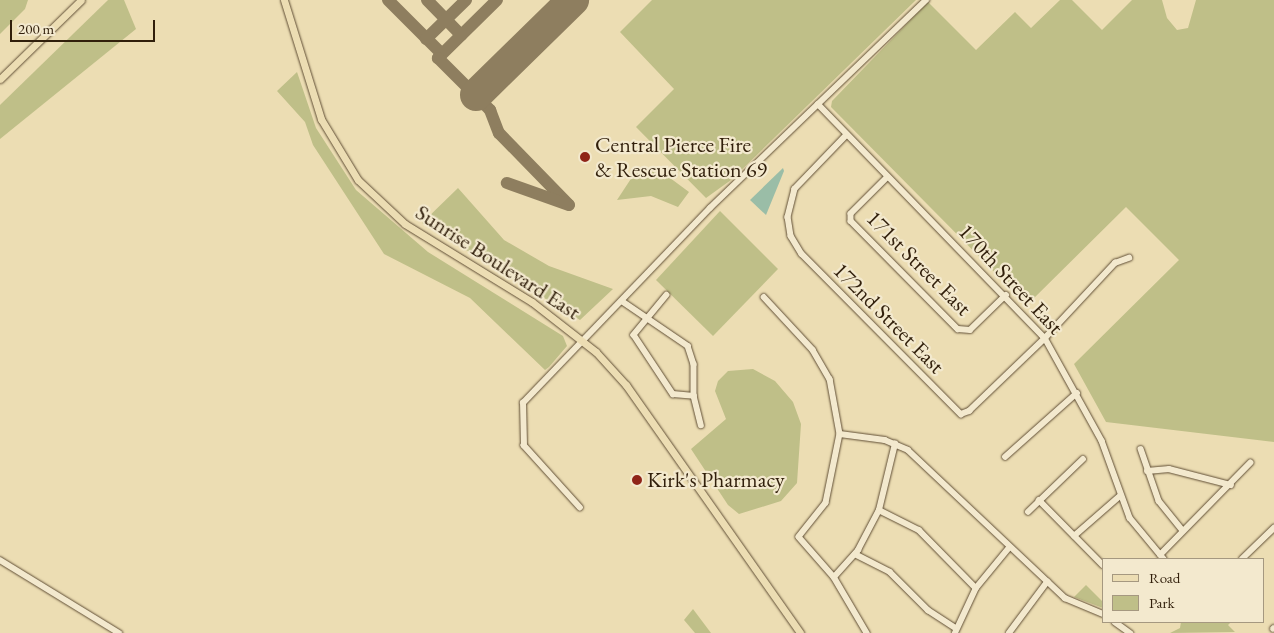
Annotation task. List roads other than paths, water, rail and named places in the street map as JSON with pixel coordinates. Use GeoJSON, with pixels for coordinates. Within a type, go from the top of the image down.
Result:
{"type":"FeatureCollection","features":[{"type":"Feature","properties":{"kind":"main road"},"geometry":{"type":"LineString","coordinates":[[0,79],[81,0]]}},
{"type":"Feature","properties":{"kind":"main road","name":"Sunrise Boulevard East"},"geometry":{"type":"LineString","coordinates":[[284,0],[321,119],[358,180],[405,224],[532,302],[585,341],[626,386],[800,633]]}},
{"type":"Feature","properties":{"kind":"street"},"geometry":{"type":"LineString","coordinates":[[580,508],[524,446],[520,409],[622,301],[818,104],[926,0]]}},
{"type":"Feature","properties":{"kind":"street","name":"170th Street East"},"geometry":{"type":"LineString","coordinates":[[818,104],[888,178],[1006,295],[1044,338],[1077,393],[1102,441],[1120,496],[1136,527],[1162,557]]}},
{"type":"Feature","properties":{"kind":"street","name":"172nd Street East"},"geometry":{"type":"LineString","coordinates":[[847,136],[795,189],[788,216],[793,242],[963,414],[1044,338]]}},
{"type":"Feature","properties":{"kind":"street","name":"171st Street East"},"geometry":{"type":"LineString","coordinates":[[888,178],[850,216],[964,332],[1006,295]]}},
{"type":"Feature","properties":{"kind":"street"},"geometry":{"type":"LineString","coordinates":[[1044,338],[1115,263],[1129,258]]}},
{"type":"Feature","properties":{"kind":"street"},"geometry":{"type":"LineString","coordinates":[[667,295],[645,319],[634,335],[673,394],[694,396]]}},
{"type":"Feature","properties":{"kind":"street"},"geometry":{"type":"LineString","coordinates":[[764,297],[800,335],[826,372],[836,394],[840,434],[826,503],[800,537],[834,577],[867,633]]}},
{"type":"Feature","properties":{"kind":"street"},"geometry":{"type":"LineString","coordinates":[[622,301],[645,319],[688,346],[694,364],[694,396],[701,424]]}},
{"type":"Feature","properties":{"kind":"street"},"geometry":{"type":"LineString","coordinates":[[1005,457],[1077,393]]}},
{"type":"Feature","properties":{"kind":"street"},"geometry":{"type":"LineString","coordinates":[[840,434],[895,444],[928,466],[1008,549],[1072,602],[1102,614]]}},
{"type":"Feature","properties":{"kind":"street"},"geometry":{"type":"LineString","coordinates":[[834,577],[854,554],[879,510],[895,444]]}},
{"type":"Feature","properties":{"kind":"street"},"geometry":{"type":"LineString","coordinates":[[1141,449],[1147,471],[1164,510],[1183,531]]}},
{"type":"Feature","properties":{"kind":"street"},"geometry":{"type":"LineString","coordinates":[[1028,512],[1083,459]]}},
{"type":"Feature","properties":{"kind":"street"},"geometry":{"type":"LineString","coordinates":[[1162,557],[1183,531],[1231,485],[1250,463]]}},
{"type":"Feature","properties":{"kind":"street"},"geometry":{"type":"LineString","coordinates":[[1147,471],[1169,469],[1231,485]]}},
{"type":"Feature","properties":{"kind":"street"},"geometry":{"type":"LineString","coordinates":[[1074,536],[1120,496]]}},
{"type":"Feature","properties":{"kind":"street"},"geometry":{"type":"LineString","coordinates":[[1039,500],[1102,565]]}},
{"type":"Feature","properties":{"kind":"street"},"geometry":{"type":"LineString","coordinates":[[879,510],[919,530],[976,588]]}},
{"type":"Feature","properties":{"kind":"street"},"geometry":{"type":"LineString","coordinates":[[1243,558],[1274,528]]}},
{"type":"Feature","properties":{"kind":"street"},"geometry":{"type":"LineString","coordinates":[[854,554],[890,572],[928,610],[956,630],[976,588],[1008,549]]}},
{"type":"Feature","properties":{"kind":"street"},"geometry":{"type":"LineString","coordinates":[[0,560],[119,633]]}},
{"type":"Feature","properties":{"kind":"street"},"geometry":{"type":"LineString","coordinates":[[1009,633],[1047,582]]}},
{"type":"Feature","properties":{"kind":"street"},"geometry":{"type":"LineString","coordinates":[[1116,623],[1130,633]]}},
{"type":"Feature","properties":{"kind":"place","name":"Central Pierce Fire & Rescue Station 69"},"geometry":{"type":"Point","coordinates":[585,157]}},
{"type":"Feature","properties":{"kind":"place","name":"Kirk's Pharmacy"},"geometry":{"type":"Point","coordinates":[637,480]}}]}
